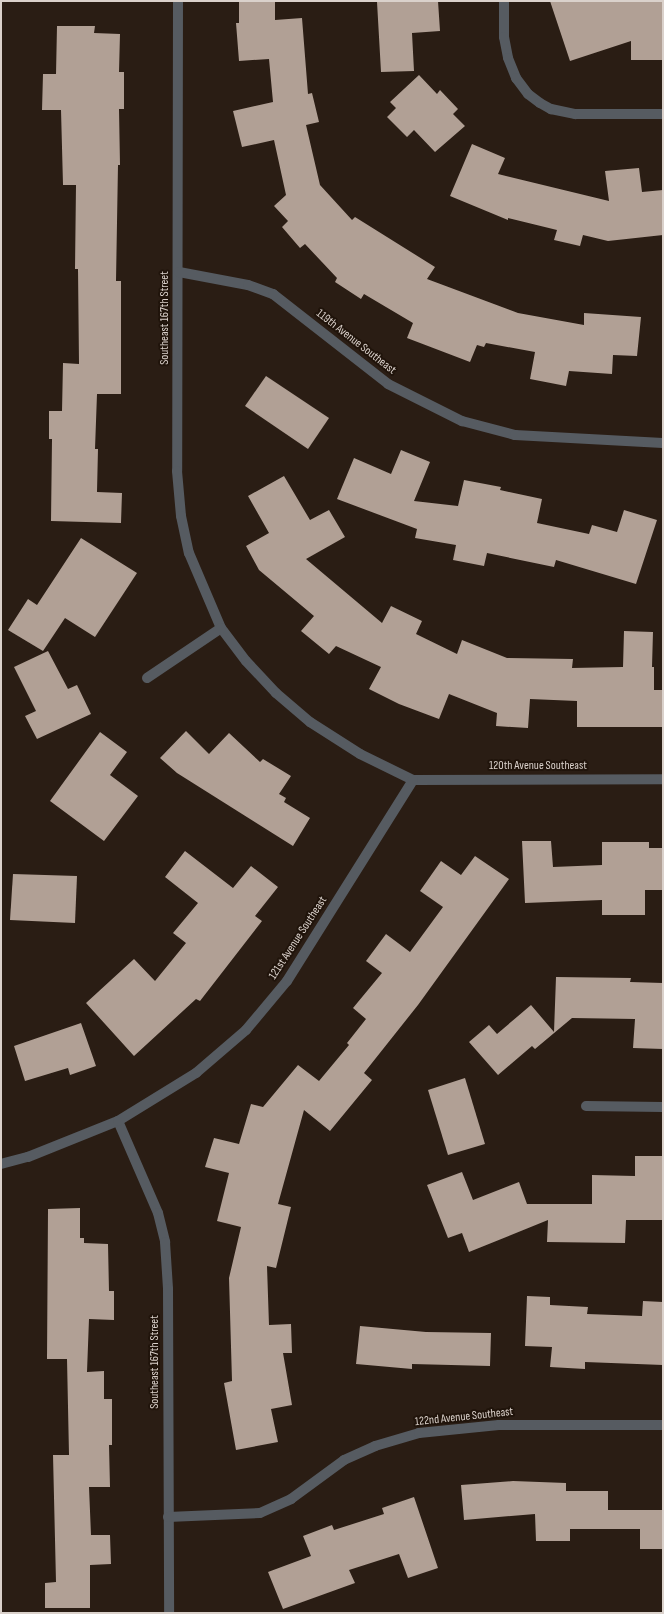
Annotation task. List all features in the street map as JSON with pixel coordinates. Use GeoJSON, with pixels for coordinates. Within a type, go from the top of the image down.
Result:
{"type":"FeatureCollection","features":[{"type":"Feature","properties":{"kind":"street","name":"Southeast 167th Street"},"geometry":{"type":"LineString","coordinates":[[178,1],[179,272],[177,471],[181,516],[189,553],[221,628],[246,660],[276,693],[310,722],[360,754],[413,780]]}},
{"type":"Feature","properties":{"kind":"street"},"geometry":{"type":"LineString","coordinates":[[504,1],[504,36],[508,58],[516,78],[528,94],[551,109],[575,114],[663,114]]}},
{"type":"Feature","properties":{"kind":"street","name":"119th Avenue Southeast"},"geometry":{"type":"LineString","coordinates":[[179,272],[248,285],[274,294],[388,384],[462,421],[514,436],[663,443]]}},
{"type":"Feature","properties":{"kind":"street"},"geometry":{"type":"LineString","coordinates":[[147,678],[221,628]]}},
{"type":"Feature","properties":{"kind":"street","name":"120th Avenue Southeast"},"geometry":{"type":"LineString","coordinates":[[413,780],[663,779]]}},
{"type":"Feature","properties":{"kind":"street","name":"121st Avenue Southeast"},"geometry":{"type":"LineString","coordinates":[[1,1164],[28,1156],[118,1121],[196,1073],[246,1030],[287,981],[413,780]]}},
{"type":"Feature","properties":{"kind":"street"},"geometry":{"type":"LineString","coordinates":[[586,1106],[663,1107]]}},
{"type":"Feature","properties":{"kind":"street","name":"Southeast 167th Street"},"geometry":{"type":"LineString","coordinates":[[118,1121],[158,1213],[165,1242],[168,1289],[169,1613]]}},
{"type":"Feature","properties":{"kind":"street","name":"122nd Avenue Southeast"},"geometry":{"type":"LineString","coordinates":[[168,1517],[260,1513],[291,1499],[344,1460],[375,1446],[419,1433],[499,1425],[663,1425]]}},
{"type":"Feature","properties":{"kind":"building"},"geometry":{"type":"Polygon","coordinates":[[[239,1],[275,1],[275,20],[302,18],[308,94],[312,93],[319,122],[306,125],[320,185],[352,220],[355,217],[435,267],[427,279],[518,313],[584,325],[584,313],[641,317],[637,356],[613,355],[612,374],[569,371],[566,386],[530,379],[535,352],[486,343],[484,347],[477,345],[470,362],[407,338],[413,323],[364,294],[361,299],[335,282],[337,278],[305,244],[300,248],[282,227],[288,221],[274,206],[286,195],[274,140],[242,147],[233,111],[273,102],[269,59],[239,61],[236,23],[239,23],[239,1]]]}},
{"type":"Feature","properties":{"kind":"building"},"geometry":{"type":"Polygon","coordinates":[[[438,1],[440,31],[412,33],[414,71],[381,72],[377,2],[438,1]]]}},
{"type":"Feature","properties":{"kind":"building"},"geometry":{"type":"Polygon","coordinates":[[[550,1],[663,1],[663,60],[631,60],[631,41],[570,61],[550,1]]]}},
{"type":"Feature","properties":{"kind":"building"},"geometry":{"type":"Polygon","coordinates":[[[57,26],[95,26],[94,33],[120,34],[119,72],[124,72],[124,109],[119,109],[120,165],[118,165],[116,281],[121,281],[121,394],[97,394],[95,449],[98,449],[97,492],[122,493],[121,523],[51,521],[52,439],[49,439],[49,411],[62,411],[63,363],[79,364],[78,269],[75,269],[76,185],[63,185],[61,110],[42,110],[43,74],[56,74],[57,26]]]}},
{"type":"Feature","properties":{"kind":"building"},"geometry":{"type":"Polygon","coordinates":[[[419,75],[437,94],[440,90],[458,109],[453,114],[465,126],[435,152],[414,130],[407,137],[387,117],[396,108],[390,102],[419,75]]]}},
{"type":"Feature","properties":{"kind":"building"},"geometry":{"type":"Polygon","coordinates":[[[472,144],[505,158],[498,174],[609,201],[605,171],[639,168],[642,192],[663,190],[663,235],[608,241],[583,235],[580,246],[554,240],[557,230],[508,218],[508,220],[450,196],[472,144]]]}},
{"type":"Feature","properties":{"kind":"building"},"geometry":{"type":"Polygon","coordinates":[[[266,376],[329,418],[308,449],[245,406],[266,376]]]}},
{"type":"Feature","properties":{"kind":"building"},"geometry":{"type":"Polygon","coordinates":[[[401,450],[430,462],[414,501],[458,506],[464,480],[501,487],[500,490],[542,499],[537,523],[589,534],[592,525],[617,532],[624,510],[657,520],[636,584],[556,560],[554,567],[487,553],[484,566],[453,560],[456,545],[415,538],[417,529],[337,499],[354,458],[391,474],[401,450]]]}},
{"type":"Feature","properties":{"kind":"building"},"geometry":{"type":"Polygon","coordinates":[[[284,476],[310,520],[329,510],[345,537],[306,559],[382,623],[391,606],[422,621],[416,634],[457,654],[462,640],[507,658],[573,659],[572,668],[623,667],[624,631],[653,632],[652,667],[654,667],[654,690],[663,690],[663,727],[577,727],[577,701],[530,699],[528,728],[496,726],[497,713],[449,694],[439,719],[399,704],[369,689],[381,667],[336,646],[329,654],[301,631],[314,616],[259,570],[246,546],[269,533],[248,496],[284,476]]]}},
{"type":"Feature","properties":{"kind":"building"},"geometry":{"type":"Polygon","coordinates":[[[81,538],[137,573],[95,637],[65,618],[43,651],[8,630],[28,599],[37,605],[81,538]]]}},
{"type":"Feature","properties":{"kind":"building"},"geometry":{"type":"Polygon","coordinates":[[[48,651],[68,689],[77,685],[91,714],[37,739],[25,716],[36,711],[14,667],[48,651]]]}},
{"type":"Feature","properties":{"kind":"building"},"geometry":{"type":"Polygon","coordinates":[[[186,731],[209,754],[229,733],[260,762],[263,759],[291,776],[279,794],[286,798],[284,802],[310,818],[293,846],[177,773],[160,758],[186,731]]]}},
{"type":"Feature","properties":{"kind":"building"},"geometry":{"type":"Polygon","coordinates":[[[100,732],[127,752],[110,775],[138,796],[104,841],[50,801],[100,732]]]}},
{"type":"Feature","properties":{"kind":"building"},"geometry":{"type":"Polygon","coordinates":[[[522,841],[551,841],[553,867],[602,865],[602,842],[649,842],[649,848],[663,848],[663,890],[645,890],[645,915],[602,915],[602,900],[525,903],[522,841]]]}},
{"type":"Feature","properties":{"kind":"building"},"geometry":{"type":"Polygon","coordinates":[[[185,851],[233,888],[251,866],[278,887],[255,916],[262,921],[200,1001],[196,999],[134,1056],[86,1003],[134,959],[155,981],[186,943],[173,933],[198,903],[165,877],[185,851]]]}},
{"type":"Feature","properties":{"kind":"building"},"geometry":{"type":"Polygon","coordinates":[[[475,856],[509,879],[418,1005],[364,1073],[372,1080],[330,1131],[304,1110],[278,1204],[291,1207],[276,1268],[267,1266],[269,1325],[291,1324],[292,1353],[283,1353],[292,1405],[271,1409],[278,1442],[236,1450],[224,1383],[232,1381],[229,1278],[241,1227],[217,1221],[229,1173],[205,1167],[214,1138],[239,1144],[251,1104],[263,1107],[298,1065],[319,1081],[349,1045],[347,1043],[366,1019],[353,1008],[382,973],[366,961],[386,934],[410,952],[443,907],[420,891],[441,861],[461,875],[475,856]]]}},
{"type":"Feature","properties":{"kind":"building"},"geometry":{"type":"Polygon","coordinates":[[[13,874],[77,876],[75,923],[10,920],[13,874]]]}},
{"type":"Feature","properties":{"kind":"building"},"geometry":{"type":"Polygon","coordinates":[[[556,977],[631,978],[630,982],[663,983],[663,1049],[633,1048],[635,1019],[572,1018],[535,1049],[532,1046],[498,1075],[469,1042],[489,1025],[497,1034],[531,1005],[554,1032],[556,977]]]}},
{"type":"Feature","properties":{"kind":"building"},"geometry":{"type":"Polygon","coordinates":[[[81,1023],[96,1066],[70,1075],[68,1068],[25,1081],[14,1046],[81,1023]]]}},
{"type":"Feature","properties":{"kind":"building"},"geometry":{"type":"Polygon","coordinates":[[[465,1078],[485,1144],[448,1155],[428,1090],[465,1078]]]}},
{"type":"Feature","properties":{"kind":"building"},"geometry":{"type":"Polygon","coordinates":[[[635,1156],[663,1156],[663,1220],[626,1220],[625,1243],[547,1242],[548,1220],[469,1252],[462,1233],[448,1238],[427,1185],[462,1172],[473,1200],[519,1182],[527,1204],[592,1204],[592,1175],[635,1176],[635,1156]]]}},
{"type":"Feature","properties":{"kind":"building"},"geometry":{"type":"Polygon","coordinates":[[[80,1208],[80,1238],[84,1238],[84,1243],[108,1244],[109,1291],[114,1291],[114,1320],[89,1319],[87,1372],[104,1371],[104,1399],[112,1399],[112,1445],[109,1445],[110,1487],[89,1487],[91,1535],[110,1535],[111,1564],[90,1565],[90,1608],[45,1608],[45,1583],[56,1582],[53,1455],[69,1455],[67,1359],[47,1359],[48,1209],[80,1208]]]}},
{"type":"Feature","properties":{"kind":"building"},"geometry":{"type":"Polygon","coordinates":[[[527,1296],[550,1297],[550,1305],[588,1307],[587,1314],[642,1316],[643,1301],[663,1302],[663,1365],[585,1362],[585,1369],[550,1367],[552,1347],[525,1346],[527,1296]]]}},
{"type":"Feature","properties":{"kind":"building"},"geometry":{"type":"Polygon","coordinates":[[[360,1326],[426,1332],[491,1333],[490,1366],[412,1364],[412,1369],[356,1364],[360,1326]]]}},
{"type":"Feature","properties":{"kind":"building"},"geometry":{"type":"Polygon","coordinates":[[[513,1481],[566,1483],[566,1491],[608,1491],[608,1510],[663,1510],[663,1549],[640,1549],[640,1529],[570,1529],[570,1541],[536,1541],[535,1514],[464,1520],[461,1485],[513,1481]]]}},
{"type":"Feature","properties":{"kind":"building"},"geometry":{"type":"Polygon","coordinates":[[[414,1497],[438,1568],[408,1578],[399,1554],[349,1570],[355,1583],[283,1609],[268,1572],[311,1556],[303,1536],[332,1525],[334,1530],[384,1514],[382,1508],[414,1497]]]}}]}
